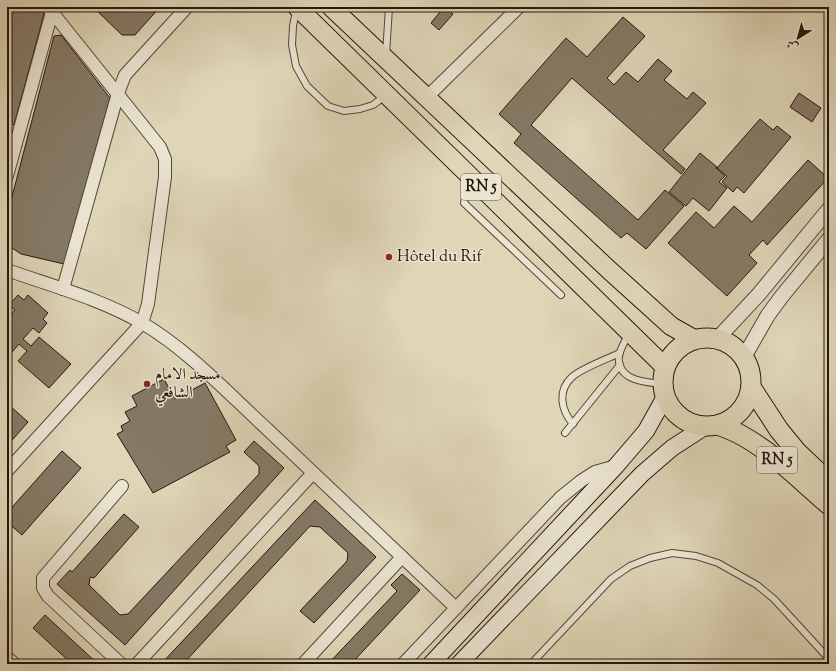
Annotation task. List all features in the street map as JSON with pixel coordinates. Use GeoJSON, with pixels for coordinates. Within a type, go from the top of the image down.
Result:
{"type":"FeatureCollection","features":[{"type":"Feature","properties":{"kind":"highway"},"geometry":{"type":"LineString","coordinates":[[706,337],[718,338],[728,342],[737,349],[744,357],[749,367],[751,387],[748,400],[741,411],[730,420],[712,426],[693,424],[681,418],[672,409],[664,383],[671,355],[681,345],[694,339],[706,337]]}},
{"type":"Feature","properties":{"kind":"highway","name":"RN 5"},"geometry":{"type":"LineString","coordinates":[[751,387],[779,430],[797,452],[829,482]]}},
{"type":"Feature","properties":{"kind":"highway","name":"RN 5"},"geometry":{"type":"LineString","coordinates":[[712,426],[741,435],[758,446],[829,505]]}},
{"type":"Feature","properties":{"kind":"main road","name":"RN 5"},"geometry":{"type":"LineString","coordinates":[[297,7],[629,331],[664,383]]}},
{"type":"Feature","properties":{"kind":"main road","name":"RN 5"},"geometry":{"type":"LineString","coordinates":[[331,7],[608,270],[671,326],[694,339]]}},
{"type":"Feature","properties":{"kind":"main road"},"geometry":{"type":"LineString","coordinates":[[431,664],[616,466],[646,431],[664,383]]}},
{"type":"Feature","properties":{"kind":"main road"},"geometry":{"type":"LineString","coordinates":[[459,664],[642,474],[672,448],[712,426]]}},
{"type":"Feature","properties":{"kind":"street"},"geometry":{"type":"LineString","coordinates":[[63,290],[118,93],[125,75],[187,7]]}},
{"type":"Feature","properties":{"kind":"street"},"geometry":{"type":"LineString","coordinates":[[426,98],[519,7]]}},
{"type":"Feature","properties":{"kind":"street"},"geometry":{"type":"LineString","coordinates":[[7,471],[142,323],[149,296],[165,177],[165,159],[160,147],[50,10]]}},
{"type":"Feature","properties":{"kind":"street"},"geometry":{"type":"LineString","coordinates":[[7,176],[50,10]]}},
{"type":"Feature","properties":{"kind":"street"},"geometry":{"type":"LineString","coordinates":[[718,338],[759,294],[829,209]]}},
{"type":"Feature","properties":{"kind":"street"},"geometry":{"type":"LineString","coordinates":[[744,357],[768,315],[829,239]]}},
{"type":"Feature","properties":{"kind":"street"},"geometry":{"type":"LineString","coordinates":[[7,270],[95,302],[142,323],[176,346],[218,383],[456,608]]}},
{"type":"Feature","properties":{"kind":"street"},"geometry":{"type":"LineString","coordinates":[[403,664],[560,498],[595,472],[616,466]]}},
{"type":"Feature","properties":{"kind":"street"},"geometry":{"type":"LineString","coordinates":[[137,664],[314,473]]}},
{"type":"Feature","properties":{"kind":"street"},"geometry":{"type":"LineString","coordinates":[[121,664],[48,596],[43,588],[43,578],[122,486]]}},
{"type":"Feature","properties":{"kind":"street"},"geometry":{"type":"LineString","coordinates":[[303,664],[402,558]]}},
{"type":"Feature","properties":{"kind":"street"},"geometry":{"type":"LineString","coordinates":[[7,659],[12,664]]}},
{"type":"Feature","properties":{"kind":"lane"},"geometry":{"type":"LineString","coordinates":[[297,7],[293,26],[292,45],[296,66],[307,86],[328,106],[344,111],[360,109],[372,105],[387,95]]}},
{"type":"Feature","properties":{"kind":"lane"},"geometry":{"type":"LineString","coordinates":[[385,59],[390,7]]}},
{"type":"Feature","properties":{"kind":"lane"},"geometry":{"type":"LineString","coordinates":[[477,183],[465,197],[464,203],[561,295]]}},
{"type":"Feature","properties":{"kind":"lane"},"geometry":{"type":"LineString","coordinates":[[629,331],[620,353],[620,366],[623,371],[633,379],[664,383]]}},
{"type":"Feature","properties":{"kind":"lane"},"geometry":{"type":"LineString","coordinates":[[573,424],[567,417],[562,404],[563,391],[567,383],[572,376],[580,371],[620,353]]}},
{"type":"Feature","properties":{"kind":"lane"},"geometry":{"type":"LineString","coordinates":[[565,433],[620,366]]}},
{"type":"Feature","properties":{"kind":"lane"},"geometry":{"type":"LineString","coordinates":[[531,664],[611,579],[630,566],[650,558],[672,554],[696,556],[718,563],[757,585],[774,600],[829,659]]}},
{"type":"Feature","properties":{"kind":"building"},"geometry":{"type":"Polygon","coordinates":[[[7,7],[37,7],[44,14],[14,125],[7,122],[7,7]]]}},
{"type":"Feature","properties":{"kind":"building"},"geometry":{"type":"Polygon","coordinates":[[[93,7],[121,7],[125,11],[129,7],[160,7],[135,35],[122,35],[93,7]]]}},
{"type":"Feature","properties":{"kind":"building"},"geometry":{"type":"Polygon","coordinates":[[[444,7],[453,14],[439,30],[431,23],[444,7]]]}},
{"type":"Feature","properties":{"kind":"building"},"geometry":{"type":"Polygon","coordinates":[[[623,17],[645,36],[607,78],[614,85],[626,72],[638,82],[658,59],[672,71],[664,80],[687,99],[693,92],[706,103],[663,150],[685,169],[681,174],[572,78],[531,125],[638,220],[665,190],[684,206],[646,249],[627,233],[621,238],[514,143],[521,134],[499,114],[566,38],[587,57],[623,17]]]}},
{"type":"Feature","properties":{"kind":"building"},"geometry":{"type":"Polygon","coordinates":[[[61,35],[110,98],[64,264],[21,254],[7,243],[7,216],[54,36],[61,35]]]}},
{"type":"Feature","properties":{"kind":"building"},"geometry":{"type":"Polygon","coordinates":[[[799,93],[821,108],[812,122],[790,107],[799,93]]]}},
{"type":"Feature","properties":{"kind":"building"},"geometry":{"type":"Polygon","coordinates":[[[760,119],[773,130],[777,126],[791,137],[744,193],[737,187],[733,192],[722,182],[727,176],[717,168],[760,119]]]}},
{"type":"Feature","properties":{"kind":"building"},"geometry":{"type":"Polygon","coordinates":[[[700,153],[717,167],[716,168],[725,176],[719,182],[727,188],[709,211],[693,198],[686,206],[669,192],[700,153]]]}},
{"type":"Feature","properties":{"kind":"building"},"geometry":{"type":"Polygon","coordinates":[[[808,160],[828,178],[767,245],[763,240],[749,255],[757,263],[727,296],[668,243],[696,212],[714,228],[734,206],[752,222],[808,160]]]}},
{"type":"Feature","properties":{"kind":"building"},"geometry":{"type":"Polygon","coordinates":[[[18,295],[24,300],[28,295],[48,313],[43,319],[47,323],[39,333],[33,328],[23,339],[31,346],[39,337],[71,364],[49,388],[18,361],[27,351],[19,344],[7,358],[7,319],[15,310],[9,305],[18,295]]]}},
{"type":"Feature","properties":{"kind":"building"},"geometry":{"type":"Polygon","coordinates":[[[164,379],[175,399],[205,383],[236,440],[226,446],[230,452],[153,493],[117,434],[123,431],[121,426],[130,421],[125,412],[137,406],[132,396],[164,379]]]}},
{"type":"Feature","properties":{"kind":"building"},"geometry":{"type":"Polygon","coordinates":[[[9,405],[28,422],[7,446],[7,406],[9,405]]]}},
{"type":"Feature","properties":{"kind":"building"},"geometry":{"type":"Polygon","coordinates":[[[254,441],[284,468],[125,645],[57,584],[70,570],[72,572],[124,514],[139,527],[94,578],[90,577],[89,585],[120,615],[128,614],[259,474],[259,466],[244,452],[254,441]]]}},
{"type":"Feature","properties":{"kind":"building"},"geometry":{"type":"Polygon","coordinates":[[[62,451],[81,468],[22,535],[7,522],[7,513],[62,451]]]}},
{"type":"Feature","properties":{"kind":"building"},"geometry":{"type":"Polygon","coordinates":[[[315,500],[376,557],[314,623],[300,611],[347,561],[348,553],[320,527],[310,526],[183,664],[161,664],[315,500]]]}},
{"type":"Feature","properties":{"kind":"building"},"geometry":{"type":"Polygon","coordinates":[[[402,574],[420,590],[351,664],[328,664],[397,591],[391,585],[402,574]]]}},
{"type":"Feature","properties":{"kind":"building"},"geometry":{"type":"Polygon","coordinates":[[[45,615],[98,664],[72,664],[33,628],[45,615]]]}},
{"type":"Feature","properties":{"kind":"place","name":"Hôtel du Rif"},"geometry":{"type":"Point","coordinates":[389,257]}},
{"type":"Feature","properties":{"kind":"place","name":"مسجد الامام الشافعي"},"geometry":{"type":"Point","coordinates":[147,384]}}]}
